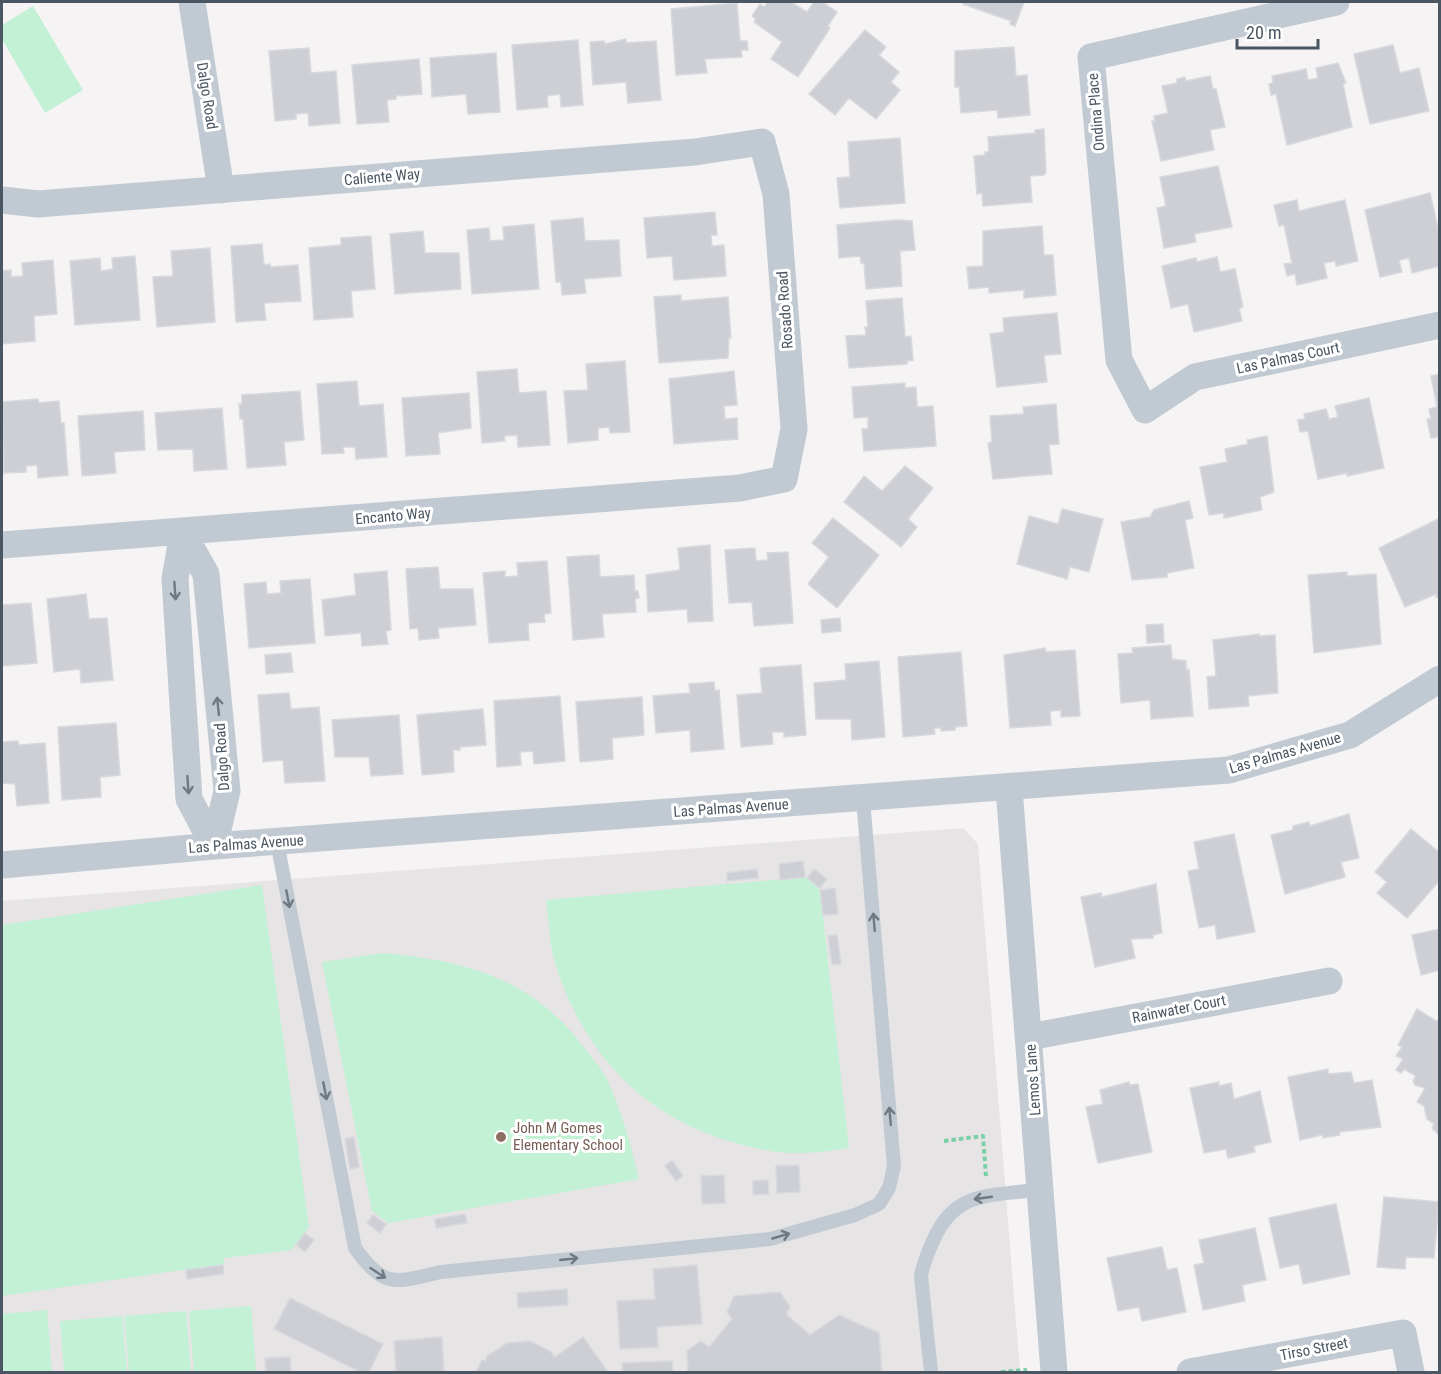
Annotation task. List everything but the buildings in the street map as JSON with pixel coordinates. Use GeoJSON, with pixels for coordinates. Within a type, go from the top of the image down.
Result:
{"type":"FeatureCollection","features":[{"type":"Feature","properties":{"kind":"street","name":"Dalgo Road"},"geometry":{"type":"LineString","coordinates":[[192,2],[221,190]]}},
{"type":"Feature","properties":{"kind":"street","name":"Ondina Place"},"geometry":{"type":"LineString","coordinates":[[1145,410],[1119,360],[1091,57],[1336,2]]}},
{"type":"Feature","properties":{"kind":"street","name":"Caliente Way"},"geometry":{"type":"LineString","coordinates":[[2,200],[38,204],[696,152],[762,142]]}},
{"type":"Feature","properties":{"kind":"street","name":"Rosado Road"},"geometry":{"type":"LineString","coordinates":[[762,142],[776,194],[794,429],[784,479]]}},
{"type":"Feature","properties":{"kind":"street","name":"Las Palmas Court"},"geometry":{"type":"LineString","coordinates":[[1145,410],[1195,377],[1440,326]]}},
{"type":"Feature","properties":{"kind":"street","name":"Encanto Way"},"geometry":{"type":"LineString","coordinates":[[2,545],[183,533],[740,488],[784,479]]}},
{"type":"Feature","properties":{"kind":"street","name":"Dalgo Road"},"geometry":{"type":"LineString","coordinates":[[183,533],[206,574],[227,791],[214,846]]}},
{"type":"Feature","properties":{"kind":"street"},"geometry":{"type":"LineString","coordinates":[[183,533],[175,579],[189,799],[214,846]]}},
{"type":"Feature","properties":{"kind":"street","name":"Las Palmas Avenue"},"geometry":{"type":"LineString","coordinates":[[2,865],[214,846],[1229,770],[1350,735],[1440,679]]}},
{"type":"Feature","properties":{"kind":"street","name":"Lemos Lane"},"geometry":{"type":"LineString","coordinates":[[1009,788],[1054,1372]]}},
{"type":"Feature","properties":{"kind":"street","name":"Rainwater Court"},"geometry":{"type":"LineString","coordinates":[[1029,1036],[1329,981]]}},
{"type":"Feature","properties":{"kind":"street","name":"Tirso Street"},"geometry":{"type":"LineString","coordinates":[[1190,1372],[1403,1333],[1411,1372]]}},
{"type":"Feature","properties":{"kind":"lane"},"geometry":{"type":"LineString","coordinates":[[276,842],[355,1248],[368,1266],[384,1278],[396,1282],[441,1272],[770,1239],[855,1215],[879,1204],[890,1188],[894,1166],[863,799]]}},
{"type":"Feature","properties":{"kind":"lane"},"geometry":{"type":"LineString","coordinates":[[931,1372],[921,1276],[922,1265],[940,1223],[964,1201],[1041,1189]]}},
{"type":"Feature","properties":{"kind":"path"},"geometry":{"type":"LineString","coordinates":[[944,1141],[983,1136],[988,1198]]}},
{"type":"Feature","properties":{"kind":"shaded area","name":"John M Gomes Elementary School"},"geometry":{"type":"Polygon","coordinates":[[[963,828],[978,844],[1020,1372],[2,1372],[2,901],[963,828]]]}},
{"type":"Feature","properties":{"kind":"green space"},"geometry":{"type":"Polygon","coordinates":[[[33,6],[83,90],[45,113],[2,39],[2,25],[33,6]]]}},
{"type":"Feature","properties":{"kind":"green space"},"geometry":{"type":"Polygon","coordinates":[[[807,877],[820,890],[849,1148],[786,1153],[750,1147],[700,1130],[670,1116],[620,1076],[582,1025],[567,995],[553,955],[546,900],[807,877]]]}},
{"type":"Feature","properties":{"kind":"green space"},"geometry":{"type":"Polygon","coordinates":[[[262,885],[309,1227],[291,1250],[224,1258],[224,1264],[2,1296],[2,925],[262,885]]]}},
{"type":"Feature","properties":{"kind":"green space"},"geometry":{"type":"Polygon","coordinates":[[[383,953],[443,961],[496,978],[521,990],[566,1025],[605,1075],[622,1116],[639,1179],[388,1223],[372,1211],[322,962],[383,953]]]}},
{"type":"Feature","properties":{"kind":"green space"},"geometry":{"type":"Polygon","coordinates":[[[251,1306],[256,1372],[194,1372],[189,1311],[251,1306]]]}},
{"type":"Feature","properties":{"kind":"green space"},"geometry":{"type":"Polygon","coordinates":[[[47,1310],[52,1372],[3,1372],[2,1314],[47,1310]]]}},
{"type":"Feature","properties":{"kind":"green space"},"geometry":{"type":"Polygon","coordinates":[[[186,1311],[191,1372],[129,1372],[124,1316],[186,1311]]]}},
{"type":"Feature","properties":{"kind":"green space"},"geometry":{"type":"Polygon","coordinates":[[[122,1316],[127,1372],[64,1372],[60,1321],[122,1316]]]}},
{"type":"Feature","properties":{"kind":"place","name":"John M Gomes Elementary School"},"geometry":{"type":"Point","coordinates":[501,1137]}}]}
